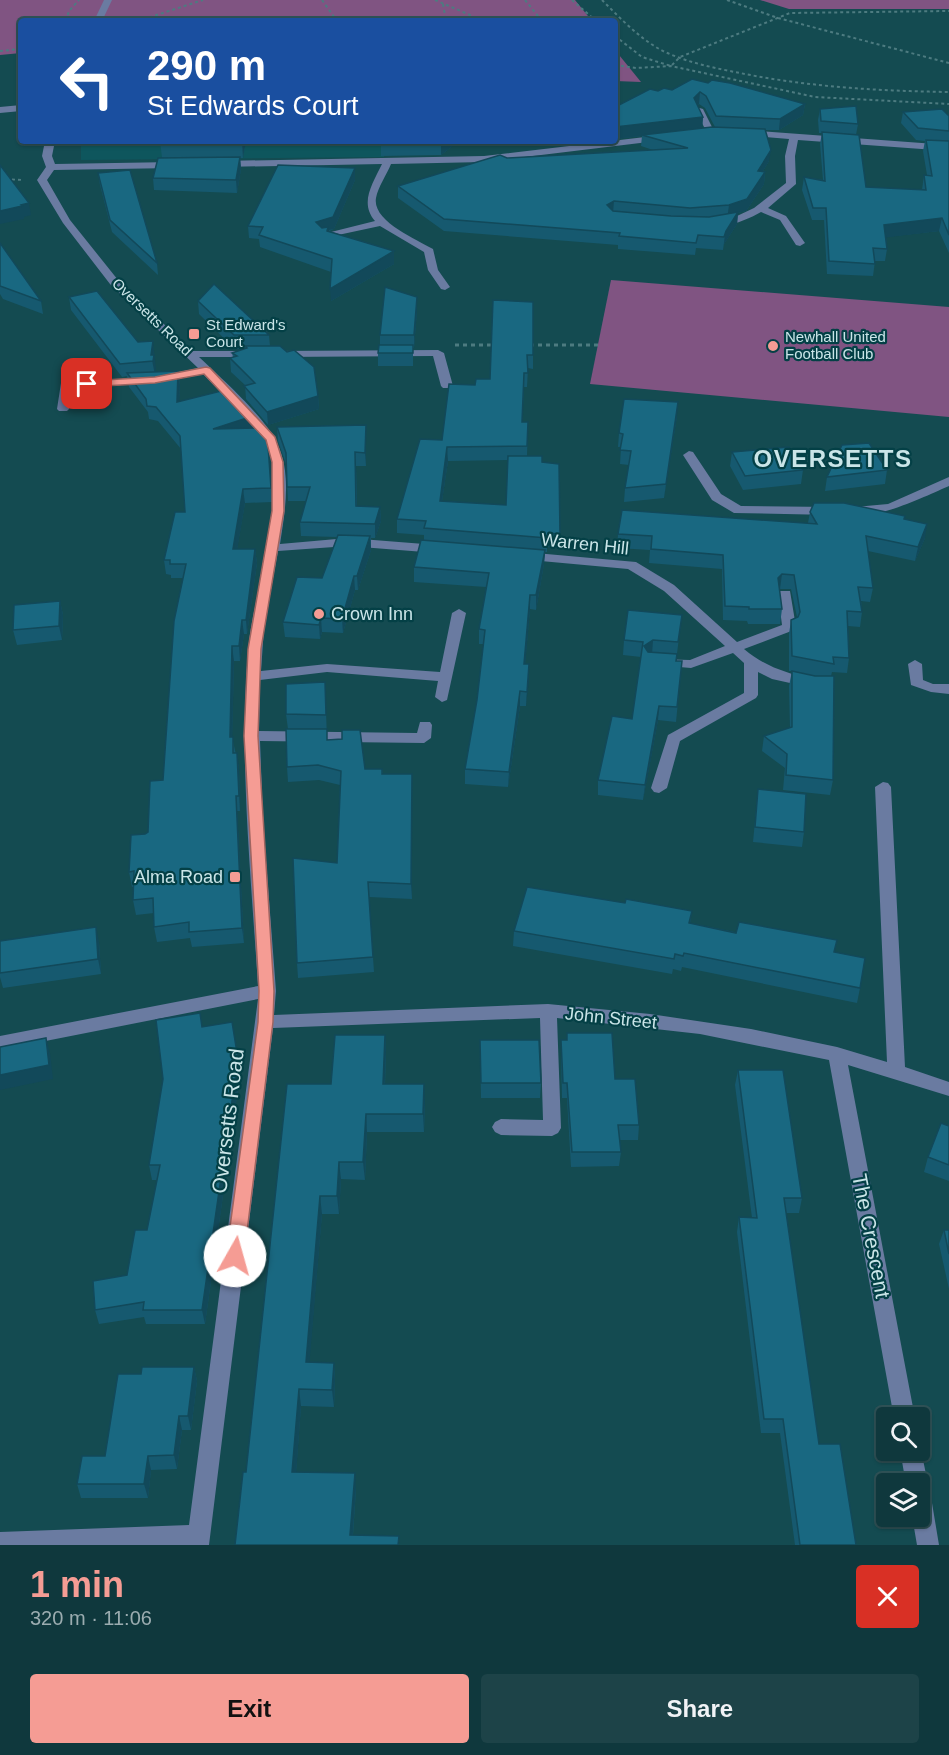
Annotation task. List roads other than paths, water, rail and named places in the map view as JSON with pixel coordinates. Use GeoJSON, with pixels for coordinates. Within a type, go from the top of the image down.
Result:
{"type":"FeatureCollection","features":[{"type":"Feature","properties":{"kind":"street"},"geometry":{"type":"LineString","coordinates":[[99,18],[108,0]]}},
{"type":"Feature","properties":{"kind":"street"},"geometry":{"type":"LineString","coordinates":[[0,110],[18,108]]}},
{"type":"Feature","properties":{"kind":"street"},"geometry":{"type":"LineString","coordinates":[[699,109],[721,133]]}},
{"type":"Feature","properties":{"kind":"street"},"geometry":{"type":"LineString","coordinates":[[700,134],[794,136],[949,148]]}},
{"type":"Feature","properties":{"kind":"street"},"geometry":{"type":"LineString","coordinates":[[618,143],[677,136]]}},
{"type":"Feature","properties":{"kind":"street"},"geometry":{"type":"LineString","coordinates":[[703,223],[731,221],[762,209],[791,184],[790,156],[794,136]]}},
{"type":"Feature","properties":{"kind":"street","name":"Oversetts Road"},"geometry":{"type":"LineString","coordinates":[[49,144],[47,156],[51,167],[42,180],[66,221],[114,282],[206,370],[271,440],[279,480],[273,548],[255,649],[251,736],[267,991],[266,1022],[198,1541]]}},
{"type":"Feature","properties":{"kind":"street"},"geometry":{"type":"LineString","coordinates":[[533,144],[540,153]]}},
{"type":"Feature","properties":{"kind":"street"},"geometry":{"type":"LineString","coordinates":[[213,164],[474,159],[613,144]]}},
{"type":"Feature","properties":{"kind":"street"},"geometry":{"type":"LineString","coordinates":[[388,160],[371,199],[373,213],[382,223],[429,251],[433,270],[445,287]]}},
{"type":"Feature","properties":{"kind":"street"},"geometry":{"type":"LineString","coordinates":[[51,167],[190,164]]}},
{"type":"Feature","properties":{"kind":"street"},"geometry":{"type":"LineString","coordinates":[[762,209],[783,218],[800,243]]}},
{"type":"Feature","properties":{"kind":"street"},"geometry":{"type":"LineString","coordinates":[[324,235],[382,223]]}},
{"type":"Feature","properties":{"kind":"street"},"geometry":{"type":"LineString","coordinates":[[190,354],[438,353],[447,386]]}},
{"type":"Feature","properties":{"kind":"street"},"geometry":{"type":"LineString","coordinates":[[63,409],[65,385],[155,380],[206,370]]}},
{"type":"Feature","properties":{"kind":"street"},"geometry":{"type":"LineString","coordinates":[[689,455],[716,497],[738,510]]}},
{"type":"Feature","properties":{"kind":"street"},"geometry":{"type":"LineString","coordinates":[[720,520],[738,510],[864,511],[891,507],[949,481]]}},
{"type":"Feature","properties":{"kind":"street"},"geometry":{"type":"LineString","coordinates":[[273,548],[348,542],[446,550]]}},
{"type":"Feature","properties":{"kind":"street","name":"Warren Hill"},"geometry":{"type":"LineString","coordinates":[[516,555],[631,565],[669,588],[751,662],[777,676],[823,684]]}},
{"type":"Feature","properties":{"kind":"street"},"geometry":{"type":"LineString","coordinates":[[652,661],[690,664],[789,627],[785,594]]}},
{"type":"Feature","properties":{"kind":"street"},"geometry":{"type":"LineString","coordinates":[[442,697],[459,614]]}},
{"type":"Feature","properties":{"kind":"street"},"geometry":{"type":"LineString","coordinates":[[658,788],[673,738],[751,695],[751,662]]}},
{"type":"Feature","properties":{"kind":"street"},"geometry":{"type":"LineString","coordinates":[[915,664],[916,682],[931,688],[949,689]]}},
{"type":"Feature","properties":{"kind":"street"},"geometry":{"type":"LineString","coordinates":[[254,676],[327,668],[445,677]]}},
{"type":"Feature","properties":{"kind":"street"},"geometry":{"type":"LineString","coordinates":[[251,736],[424,738],[425,725]]}},
{"type":"Feature","properties":{"kind":"street"},"geometry":{"type":"LineString","coordinates":[[883,787],[896,1069]]}},
{"type":"Feature","properties":{"kind":"street"},"geometry":{"type":"LineString","coordinates":[[0,1043],[267,991]]}},
{"type":"Feature","properties":{"kind":"street"},"geometry":{"type":"LineString","coordinates":[[501,1127],[552,1128],[548,1011]]}},
{"type":"Feature","properties":{"kind":"street","name":"John Street"},"geometry":{"type":"LineString","coordinates":[[266,1022],[548,1011],[703,1028],[837,1054],[896,1069],[949,1089]]}},
{"type":"Feature","properties":{"kind":"street","name":"The Crescent"},"geometry":{"type":"LineString","coordinates":[[837,1054],[902,1407]]}},
{"type":"Feature","properties":{"kind":"street"},"geometry":{"type":"LineString","coordinates":[[925,1527],[928,1545]]}},
{"type":"Feature","properties":{"kind":"street"},"geometry":{"type":"LineString","coordinates":[[0,1543],[198,1541]]}},
{"type":"Feature","properties":{"kind":"place","name":"St Edward's Court"},"geometry":{"type":"Point","coordinates":[194,334]}},
{"type":"Feature","properties":{"kind":"place","name":"Newhall United Football Club"},"geometry":{"type":"Point","coordinates":[773,346]}},
{"type":"Feature","properties":{"kind":"place","name":"Crown Inn"},"geometry":{"type":"Point","coordinates":[319,614]}},
{"type":"Feature","properties":{"kind":"place","name":"Alma Road"},"geometry":{"type":"Point","coordinates":[235,877]}},
{"type":"Feature","properties":{"kind":"district","name":"OVERSETTS"},"geometry":{"type":"Point","coordinates":[833,459]}}]}
